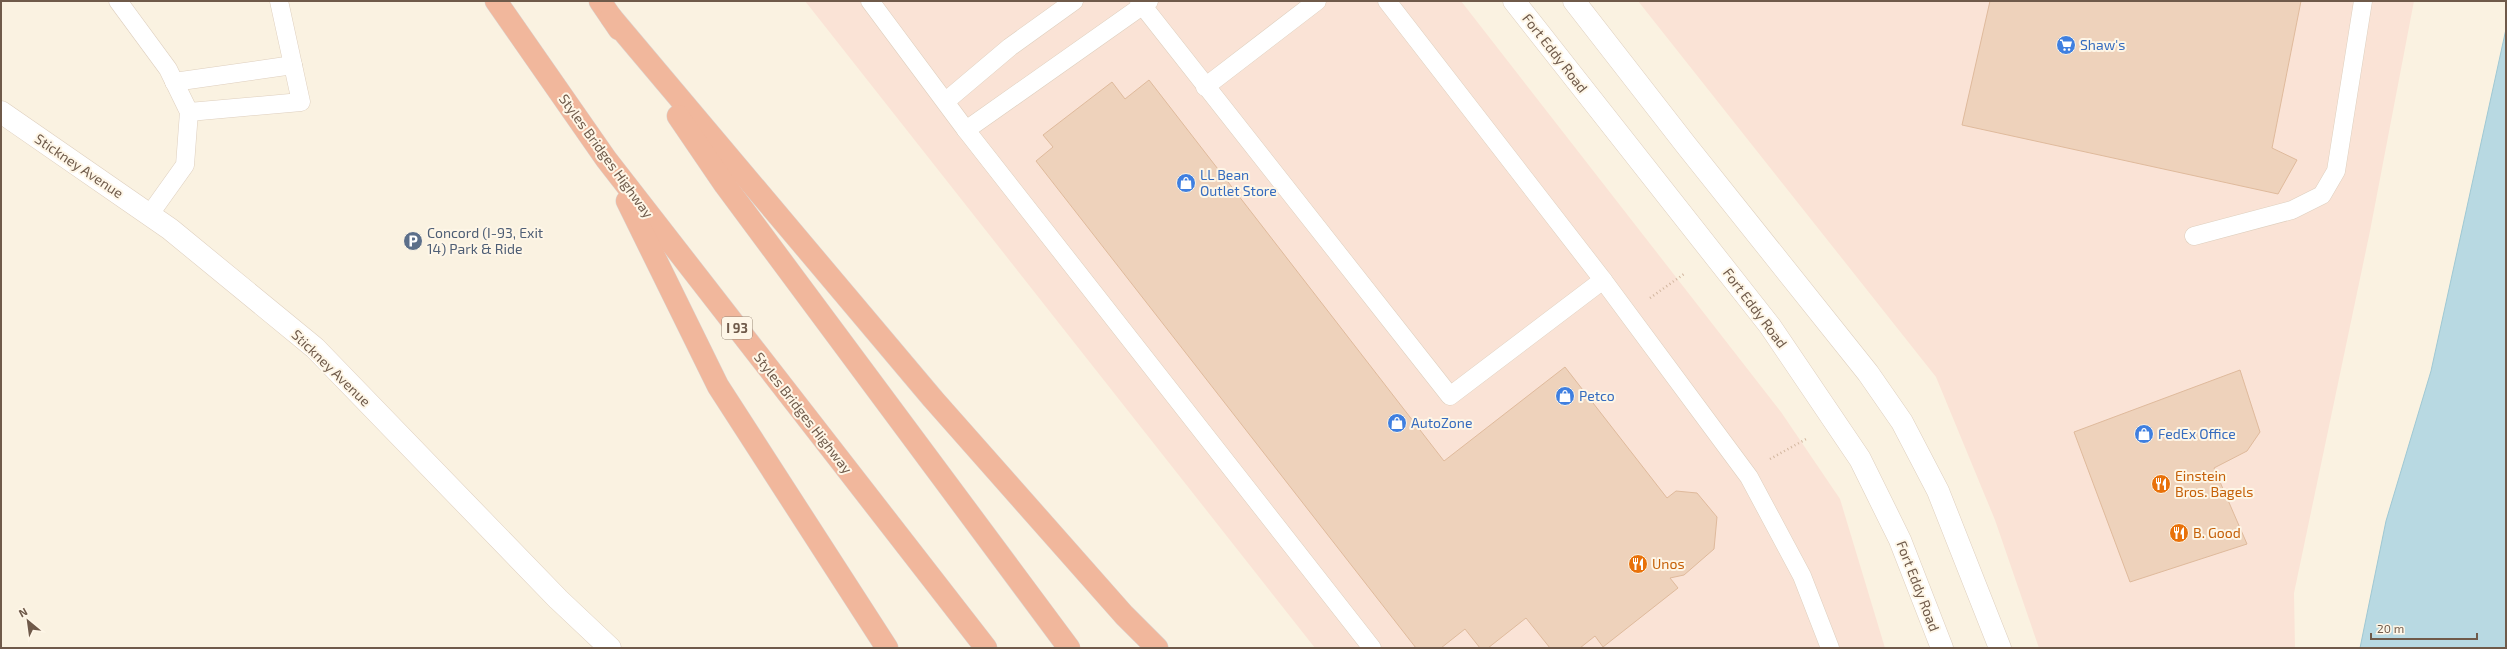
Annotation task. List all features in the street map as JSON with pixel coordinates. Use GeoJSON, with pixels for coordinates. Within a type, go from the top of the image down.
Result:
{"type":"FeatureCollection","features":[{"type":"Feature","properties":{"kind":"highway","name":"Styles Bridges Highway"},"geometry":{"type":"LineString","coordinates":[[496,1],[606,159],[986,648]]}},
{"type":"Feature","properties":{"kind":"highway"},"geometry":{"type":"LineString","coordinates":[[605,9],[725,185],[1069,648]]}},
{"type":"Feature","properties":{"kind":"highway"},"geometry":{"type":"LineString","coordinates":[[605,9],[938,404],[1124,615],[1157,648]]}},
{"type":"Feature","properties":{"kind":"highway"},"geometry":{"type":"LineString","coordinates":[[606,159],[718,386],[887,648]]}},
{"type":"Feature","properties":{"kind":"street","name":"Fort Eddy Road"},"geometry":{"type":"LineString","coordinates":[[1514,1],[1770,326],[1860,459],[1900,540],[1942,648]]}},
{"type":"Feature","properties":{"kind":"street"},"geometry":{"type":"LineString","coordinates":[[1574,1],[1686,145],[1868,373],[1902,422],[1938,491],[2000,648]]}},
{"type":"Feature","properties":{"kind":"street","name":"Stickney Avenue"},"geometry":{"type":"LineString","coordinates":[[1,112],[150,214],[314,348],[558,599],[610,648]]}},
{"type":"Feature","properties":{"kind":"lane"},"geometry":{"type":"LineString","coordinates":[[118,1],[168,69],[189,112],[185,165],[150,214]]}},
{"type":"Feature","properties":{"kind":"lane"},"geometry":{"type":"LineString","coordinates":[[189,112],[301,102],[279,1]]}},
{"type":"Feature","properties":{"kind":"lane"},"geometry":{"type":"LineString","coordinates":[[870,1],[946,101],[966,130],[1372,648]]}},
{"type":"Feature","properties":{"kind":"lane"},"geometry":{"type":"LineString","coordinates":[[946,101],[1010,47],[1074,1]]}},
{"type":"Feature","properties":{"kind":"lane"},"geometry":{"type":"LineString","coordinates":[[1204,87],[1317,1]]}},
{"type":"Feature","properties":{"kind":"lane"},"geometry":{"type":"LineString","coordinates":[[1387,1],[1602,280],[1749,476],[1802,576],[1830,648]]}},
{"type":"Feature","properties":{"kind":"lane"},"geometry":{"type":"LineString","coordinates":[[2194,236],[2292,210],[2322,195],[2336,171],[2363,1]]}},
{"type":"Feature","properties":{"kind":"lane"},"geometry":{"type":"LineString","coordinates":[[966,130],[1144,3],[1204,87],[1450,396],[1602,280]]}},
{"type":"Feature","properties":{"kind":"lane"},"geometry":{"type":"LineString","coordinates":[[174,82],[293,65]]}},
{"type":"Feature","properties":{"kind":"path"},"geometry":{"type":"LineString","coordinates":[[1645,302],[1684,274]]}},
{"type":"Feature","properties":{"kind":"path"},"geometry":{"type":"LineString","coordinates":[[1764,462],[1808,438]]}},
{"type":"Feature","properties":{"kind":"shaded area"},"geometry":{"type":"Polygon","coordinates":[[[805,1],[1461,1],[1781,412],[1840,499],[1885,648],[1315,648],[805,1]]]}},
{"type":"Feature","properties":{"kind":"shaded area"},"geometry":{"type":"Polygon","coordinates":[[[1638,1],[2414,1],[2370,231],[2294,593],[2295,648],[2039,648],[1995,520],[1936,377],[1638,1]]]}},
{"type":"Feature","properties":{"kind":"water"},"geometry":{"type":"Polygon","coordinates":[[[2506,29],[2506,648],[2360,648],[2386,521],[2431,371],[2506,29]]]}},
{"type":"Feature","properties":{"kind":"building"},"geometry":{"type":"Polygon","coordinates":[[[1990,1],[2301,1],[2272,148],[2297,160],[2278,194],[1962,125],[1990,1]]]}},
{"type":"Feature","properties":{"kind":"building"},"geometry":{"type":"Polygon","coordinates":[[[1149,80],[1444,461],[1565,367],[1667,498],[1676,491],[1697,493],[1717,517],[1714,549],[1684,575],[1670,578],[1678,588],[1603,647],[1595,636],[1580,648],[1550,648],[1526,618],[1488,648],[1480,648],[1465,629],[1441,648],[1416,648],[1036,161],[1053,147],[1043,135],[1112,82],[1125,99],[1149,80]]]}},
{"type":"Feature","properties":{"kind":"building"},"geometry":{"type":"Polygon","coordinates":[[[2240,370],[2260,432],[2247,451],[2214,468],[2247,544],[2130,582],[2074,432],[2240,370]]]}},
{"type":"Feature","properties":{"kind":"place","name":"Shaw's"},"geometry":{"type":"Point","coordinates":[2066,45]}},
{"type":"Feature","properties":{"kind":"place","name":"LL Bean Outlet Store"},"geometry":{"type":"Point","coordinates":[1186,183]}},
{"type":"Feature","properties":{"kind":"place","name":"Concord (I-93, Exit 14) Park & Ride"},"geometry":{"type":"Point","coordinates":[413,241]}},
{"type":"Feature","properties":{"kind":"place","name":"Petco"},"geometry":{"type":"Point","coordinates":[1565,396]}},
{"type":"Feature","properties":{"kind":"place","name":"AutoZone"},"geometry":{"type":"Point","coordinates":[1397,423]}},
{"type":"Feature","properties":{"kind":"place","name":"FedEx Office"},"geometry":{"type":"Point","coordinates":[2144,434]}},
{"type":"Feature","properties":{"kind":"place","name":"Einstein Bros. Bagels"},"geometry":{"type":"Point","coordinates":[2161,484]}},
{"type":"Feature","properties":{"kind":"place","name":"B. Good"},"geometry":{"type":"Point","coordinates":[2179,533]}},
{"type":"Feature","properties":{"kind":"place","name":"Unos"},"geometry":{"type":"Point","coordinates":[1638,564]}}]}
